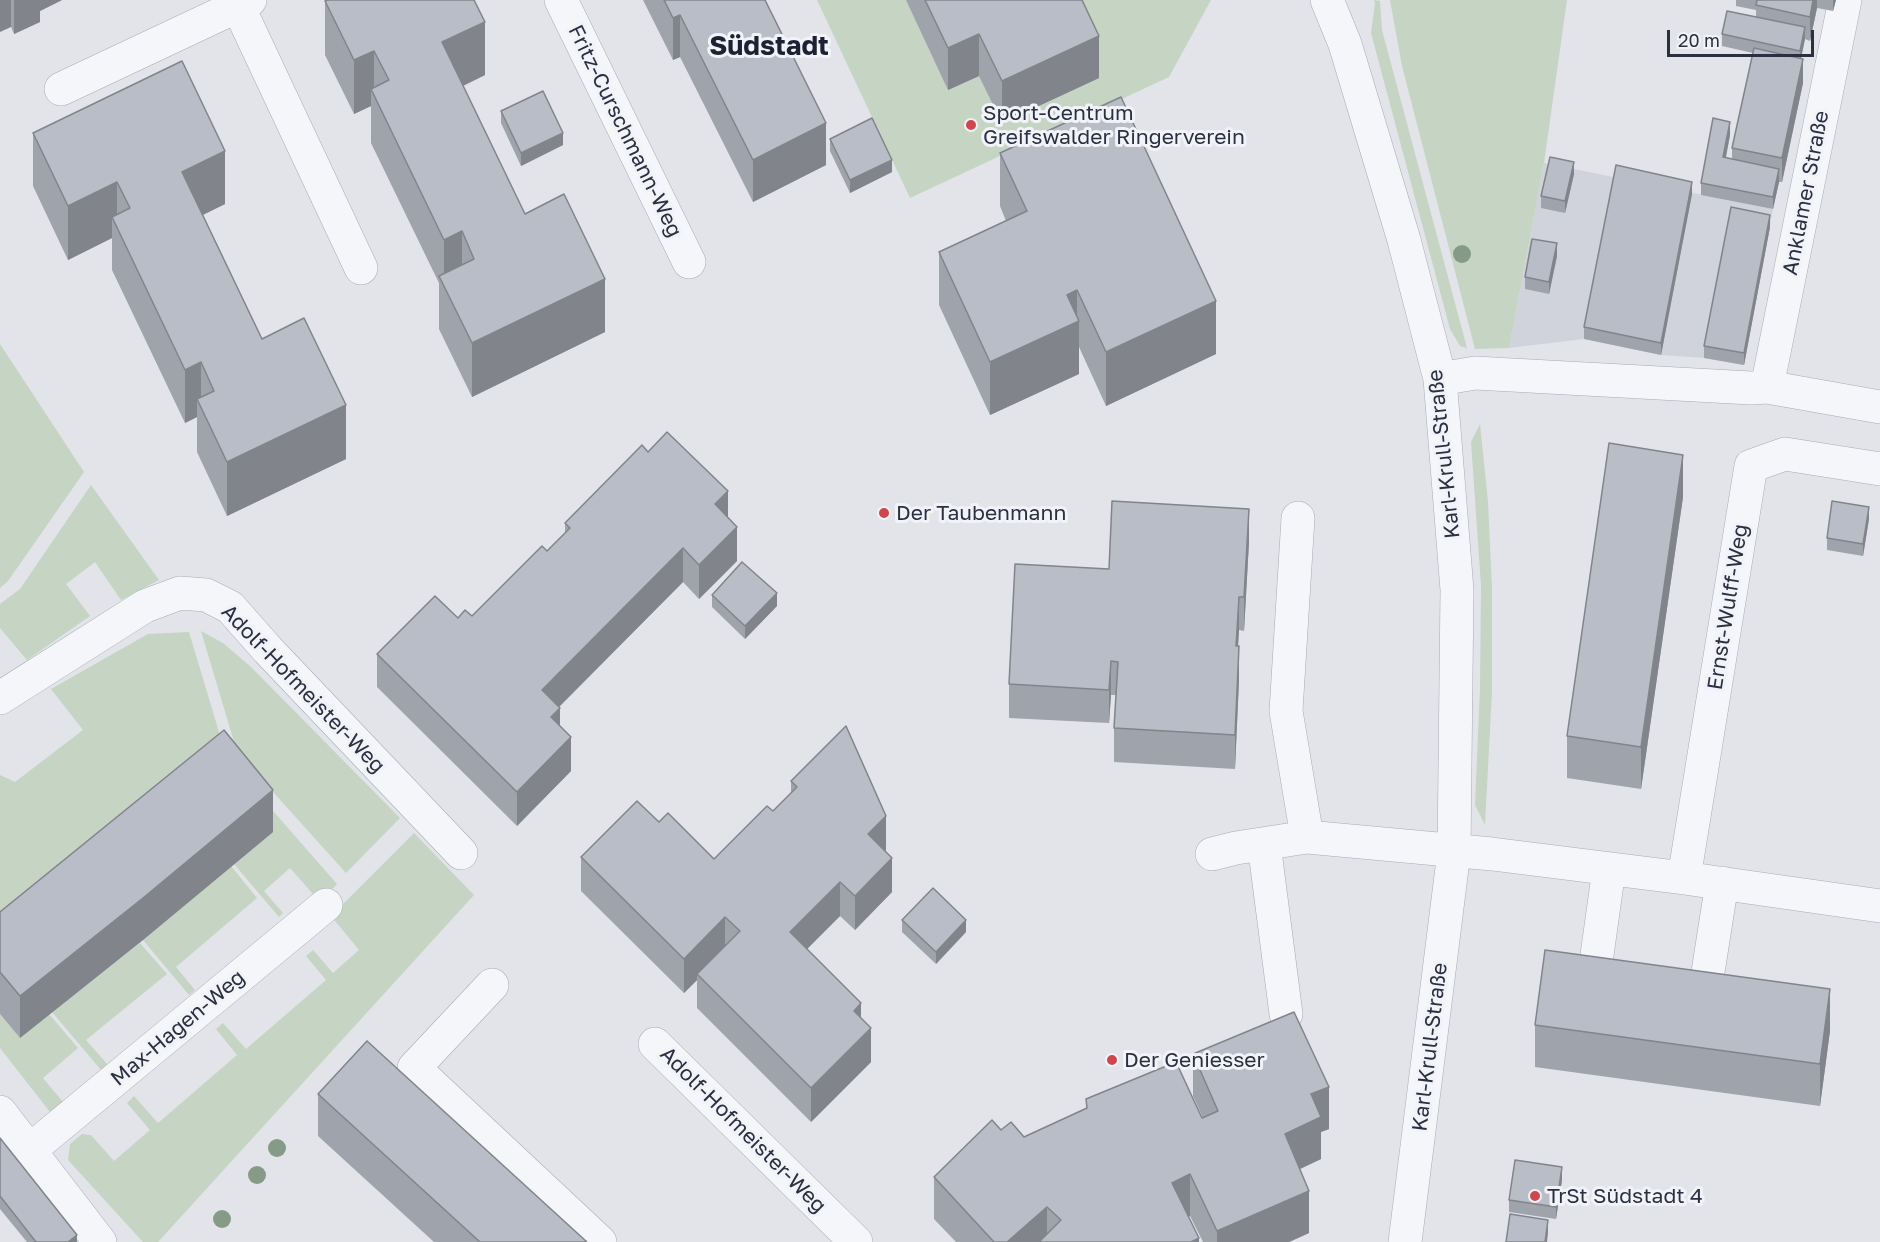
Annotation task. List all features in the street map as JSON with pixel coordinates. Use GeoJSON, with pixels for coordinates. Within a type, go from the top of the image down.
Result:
{"type":"FeatureCollection","features":[{"type":"Feature","properties":{"kind":"street","name":"Fritz-Curschmann-Weg"},"geometry":{"type":"LineString","coordinates":[[561,0],[689,262]]}},
{"type":"Feature","properties":{"kind":"street","name":"Karl-Krull-Straße"},"geometry":{"type":"LineString","coordinates":[[1327,0],[1345,44],[1404,240],[1440,379],[1457,590],[1454,852],[1405,1242]]}},
{"type":"Feature","properties":{"kind":"street","name":"Anklamer Straße"},"geometry":{"type":"LineString","coordinates":[[1767,387],[1845,0]]}},
{"type":"Feature","properties":{"kind":"street"},"geometry":{"type":"LineString","coordinates":[[61,89],[244,3],[361,268]]}},
{"type":"Feature","properties":{"kind":"street"},"geometry":{"type":"LineString","coordinates":[[1440,379],[1475,373],[1767,387],[1880,407]]}},
{"type":"Feature","properties":{"kind":"street","name":"Ernst-Wulff-Weg"},"geometry":{"type":"LineString","coordinates":[[1684,878],[1751,466],[1785,454],[1880,469]]}},
{"type":"Feature","properties":{"kind":"street"},"geometry":{"type":"LineString","coordinates":[[1298,518],[1286,711],[1307,837]]}},
{"type":"Feature","properties":{"kind":"street","name":"Adolf-Hofmeister-Weg"},"geometry":{"type":"LineString","coordinates":[[0,698],[145,606],[180,593],[207,595],[230,607],[268,650],[462,853]]}},
{"type":"Feature","properties":{"kind":"street"},"geometry":{"type":"LineString","coordinates":[[1212,854],[1307,837],[1609,868],[1880,906]]}},
{"type":"Feature","properties":{"kind":"street"},"geometry":{"type":"LineString","coordinates":[[1264,844],[1286,1014]]}},
{"type":"Feature","properties":{"kind":"street"},"geometry":{"type":"LineString","coordinates":[[1597,955],[1609,868]]}},
{"type":"Feature","properties":{"kind":"street"},"geometry":{"type":"LineString","coordinates":[[1708,972],[1722,883]]}},
{"type":"Feature","properties":{"kind":"street","name":"Max-Hagen-Weg"},"geometry":{"type":"LineString","coordinates":[[30,1150],[326,905]]}},
{"type":"Feature","properties":{"kind":"street"},"geometry":{"type":"LineString","coordinates":[[492,985],[414,1068],[600,1242]]}},
{"type":"Feature","properties":{"kind":"street","name":"Adolf-Hofmeister-Weg"},"geometry":{"type":"LineString","coordinates":[[655,1044],[856,1242]]}},
{"type":"Feature","properties":{"kind":"street"},"geometry":{"type":"LineString","coordinates":[[0,1112],[100,1242]]}},
{"type":"Feature","properties":{"kind":"shaded area"},"geometry":{"type":"Polygon","coordinates":[[[1544,163],[1773,209],[1744,365],[1704,358],[1661,355],[1584,339],[1509,348],[1544,163]]]}},
{"type":"Feature","properties":{"kind":"green space","name":"Sport-Centrum Greifswalder Ringerverein"},"geometry":{"type":"Polygon","coordinates":[[[817,0],[1211,0],[1169,77],[910,198],[817,0]]]}},
{"type":"Feature","properties":{"kind":"green space"},"geometry":{"type":"Polygon","coordinates":[[[1374,0],[1380,1],[1382,30],[1467,348],[1460,346],[1450,329],[1371,33],[1374,0]]]}},
{"type":"Feature","properties":{"kind":"green space"},"geometry":{"type":"Polygon","coordinates":[[[1390,0],[1567,0],[1544,163],[1509,348],[1475,349],[1402,66],[1390,0]]]}},
{"type":"Feature","properties":{"kind":"green space"},"geometry":{"type":"Polygon","coordinates":[[[0,344],[84,472],[8,581],[0,588],[0,344]]]}},
{"type":"Feature","properties":{"kind":"green space"},"geometry":{"type":"Polygon","coordinates":[[[1480,424],[1488,502],[1492,588],[1492,691],[1485,825],[1475,805],[1480,689],[1481,586],[1471,442],[1480,424]]]}},
{"type":"Feature","properties":{"kind":"green space"},"geometry":{"type":"Polygon","coordinates":[[[91,485],[159,580],[121,600],[95,562],[66,584],[90,616],[27,660],[0,628],[0,604],[20,589],[91,485]]]}},
{"type":"Feature","properties":{"kind":"green space"},"geometry":{"type":"Polygon","coordinates":[[[201,631],[223,643],[251,667],[400,818],[346,873],[237,752],[201,631]]]}},
{"type":"Feature","properties":{"kind":"green space"},"geometry":{"type":"Polygon","coordinates":[[[189,632],[225,752],[232,764],[337,884],[320,902],[290,868],[264,891],[283,913],[279,917],[234,864],[0,954],[0,775],[15,782],[83,730],[51,689],[148,634],[189,632]]]}},
{"type":"Feature","properties":{"kind":"green space"},"geometry":{"type":"Polygon","coordinates":[[[414,833],[474,895],[158,1242],[143,1242],[68,1160],[70,1144],[82,1134],[91,1135],[114,1161],[150,1130],[127,1103],[134,1096],[158,1123],[237,1055],[216,1029],[223,1023],[246,1049],[326,980],[306,956],[313,950],[333,973],[359,950],[331,916],[414,833]]]}},
{"type":"Feature","properties":{"kind":"green space"},"geometry":{"type":"Polygon","coordinates":[[[231,866],[257,898],[176,967],[195,990],[189,995],[143,940],[231,866]]]}},
{"type":"Feature","properties":{"kind":"green space"},"geometry":{"type":"Polygon","coordinates":[[[140,943],[167,974],[86,1040],[108,1065],[101,1070],[52,1012],[140,943]]]}},
{"type":"Feature","properties":{"kind":"green space"},"geometry":{"type":"Polygon","coordinates":[[[0,1014],[20,1038],[49,1014],[78,1048],[43,1078],[63,1102],[50,1112],[0,1048],[0,1014]]]}},
{"type":"Feature","properties":{"kind":"building"},"geometry":{"type":"Polygon","coordinates":[[[474,0],[485,22],[442,42],[525,214],[564,194],[605,279],[472,343],[439,276],[474,259],[462,231],[444,240],[371,89],[389,80],[374,51],[354,60],[325,1],[474,0]]]}},
{"type":"Feature","properties":{"kind":"building"},"geometry":{"type":"Polygon","coordinates":[[[664,0],[765,0],[826,123],[753,160],[680,15],[673,18],[664,0]]]}},
{"type":"Feature","properties":{"kind":"building"},"geometry":{"type":"Polygon","coordinates":[[[925,0],[1082,0],[1099,36],[1002,81],[979,34],[948,48],[925,0]]]}},
{"type":"Feature","properties":{"kind":"building"},"geometry":{"type":"Polygon","coordinates":[[[1757,0],[1813,0],[1810,17],[1756,5],[1757,0]]]}},
{"type":"Feature","properties":{"kind":"building"},"geometry":{"type":"Polygon","coordinates":[[[1727,11],[1805,27],[1800,51],[1722,34],[1727,11]]]}},
{"type":"Feature","properties":{"kind":"building"},"geometry":{"type":"Polygon","coordinates":[[[1754,48],[1803,59],[1782,158],[1732,148],[1754,48]]]}},
{"type":"Feature","properties":{"kind":"building"},"geometry":{"type":"Polygon","coordinates":[[[182,61],[225,151],[182,172],[262,339],[304,318],[346,405],[227,462],[197,399],[214,391],[201,362],[185,370],[112,217],[130,208],[117,182],[68,206],[33,133],[182,61]]]}},
{"type":"Feature","properties":{"kind":"building"},"geometry":{"type":"Polygon","coordinates":[[[543,91],[563,133],[521,153],[501,111],[543,91]]]}},
{"type":"Feature","properties":{"kind":"building"},"geometry":{"type":"Polygon","coordinates":[[[1121,97],[1216,301],[1106,352],[1077,290],[1067,295],[1079,321],[990,362],[939,252],[1027,211],[1000,153],[1121,97]]]}},
{"type":"Feature","properties":{"kind":"building"},"geometry":{"type":"Polygon","coordinates":[[[872,118],[892,160],[850,180],[830,139],[872,118]]]}},
{"type":"Feature","properties":{"kind":"building"},"geometry":{"type":"Polygon","coordinates":[[[1713,118],[1730,122],[1723,157],[1779,169],[1773,197],[1701,183],[1713,118]]]}},
{"type":"Feature","properties":{"kind":"building"},"geometry":{"type":"Polygon","coordinates":[[[1550,157],[1574,162],[1565,201],[1541,196],[1550,157]]]}},
{"type":"Feature","properties":{"kind":"building"},"geometry":{"type":"Polygon","coordinates":[[[1616,165],[1692,182],[1661,343],[1584,327],[1616,165]]]}},
{"type":"Feature","properties":{"kind":"building"},"geometry":{"type":"Polygon","coordinates":[[[1731,207],[1770,215],[1744,353],[1704,346],[1731,207]]]}},
{"type":"Feature","properties":{"kind":"building"},"geometry":{"type":"Polygon","coordinates":[[[1532,239],[1557,243],[1549,282],[1525,277],[1532,239]]]}},
{"type":"Feature","properties":{"kind":"building"},"geometry":{"type":"Polygon","coordinates":[[[667,432],[728,491],[715,504],[737,527],[699,565],[683,548],[542,690],[560,708],[551,717],[571,737],[517,792],[377,654],[435,596],[458,618],[465,610],[472,616],[542,546],[547,551],[570,528],[565,523],[642,445],[648,452],[667,432]]]}},
{"type":"Feature","properties":{"kind":"building"},"geometry":{"type":"Polygon","coordinates":[[[1609,443],[1683,455],[1641,747],[1567,736],[1609,443]]]}},
{"type":"Feature","properties":{"kind":"building"},"geometry":{"type":"Polygon","coordinates":[[[1112,501],[1249,509],[1244,597],[1239,597],[1235,735],[1114,728],[1118,662],[1111,661],[1109,690],[1009,684],[1015,564],[1109,569],[1112,501]]]}},
{"type":"Feature","properties":{"kind":"building"},"geometry":{"type":"Polygon","coordinates":[[[1832,501],[1869,507],[1863,544],[1827,538],[1832,501]]]}},
{"type":"Feature","properties":{"kind":"building"},"geometry":{"type":"Polygon","coordinates":[[[742,562],[777,593],[745,626],[712,595],[742,562]]]}},
{"type":"Feature","properties":{"kind":"building"},"geometry":{"type":"Polygon","coordinates":[[[846,726],[886,816],[868,834],[892,858],[855,896],[840,882],[790,932],[861,1003],[854,1011],[871,1028],[811,1088],[697,974],[740,931],[725,917],[684,959],[581,857],[637,801],[659,822],[668,813],[714,859],[767,806],[773,811],[797,787],[791,781],[846,726]]]}},
{"type":"Feature","properties":{"kind":"building"},"geometry":{"type":"Polygon","coordinates":[[[224,730],[273,790],[20,996],[0,972],[0,912],[224,730]]]}},
{"type":"Feature","properties":{"kind":"building"},"geometry":{"type":"Polygon","coordinates":[[[933,888],[966,920],[936,952],[902,920],[933,888]]]}},
{"type":"Feature","properties":{"kind":"building"},"geometry":{"type":"Polygon","coordinates":[[[1545,950],[1830,989],[1820,1064],[1535,1025],[1545,950]]]}},
{"type":"Feature","properties":{"kind":"building"},"geometry":{"type":"Polygon","coordinates":[[[1294,1012],[1329,1087],[1311,1094],[1321,1117],[1285,1134],[1309,1191],[1217,1231],[1190,1174],[1172,1183],[1199,1238],[1191,1242],[1039,1242],[1061,1220],[1047,1207],[1007,1242],[994,1242],[934,1177],[992,1120],[1001,1130],[1011,1122],[1024,1137],[1087,1108],[1086,1099],[1176,1062],[1202,1118],[1218,1111],[1193,1054],[1294,1012]]]}},
{"type":"Feature","properties":{"kind":"building"},"geometry":{"type":"Polygon","coordinates":[[[367,1041],[587,1242],[480,1242],[318,1094],[367,1041]]]}},
{"type":"Feature","properties":{"kind":"building"},"geometry":{"type":"Polygon","coordinates":[[[0,1138],[77,1235],[68,1242],[36,1242],[0,1196],[0,1138]]]}},
{"type":"Feature","properties":{"kind":"building","name":"TrSt Südstadt 4"},"geometry":{"type":"Polygon","coordinates":[[[1515,1160],[1562,1167],[1556,1207],[1509,1200],[1515,1160]]]}},
{"type":"Feature","properties":{"kind":"building"},"geometry":{"type":"Polygon","coordinates":[[[1510,1214],[1548,1220],[1545,1242],[1506,1242],[1510,1214]]]}},
{"type":"Feature","properties":{"kind":"place","name":"Sport-Centrum Greifswalder Ringerverein"},"geometry":{"type":"Point","coordinates":[971,125]}},
{"type":"Feature","properties":{"kind":"place","name":"Der Taubenmann"},"geometry":{"type":"Point","coordinates":[884,513]}},
{"type":"Feature","properties":{"kind":"place","name":"Der Geniesser"},"geometry":{"type":"Point","coordinates":[1112,1060]}},
{"type":"Feature","properties":{"kind":"place","name":"TrSt Südstadt 4"},"geometry":{"type":"Point","coordinates":[1535,1196]}},
{"type":"Feature","properties":{"kind":"district","name":"Südstadt"},"geometry":{"type":"Point","coordinates":[769,46]}}]}
